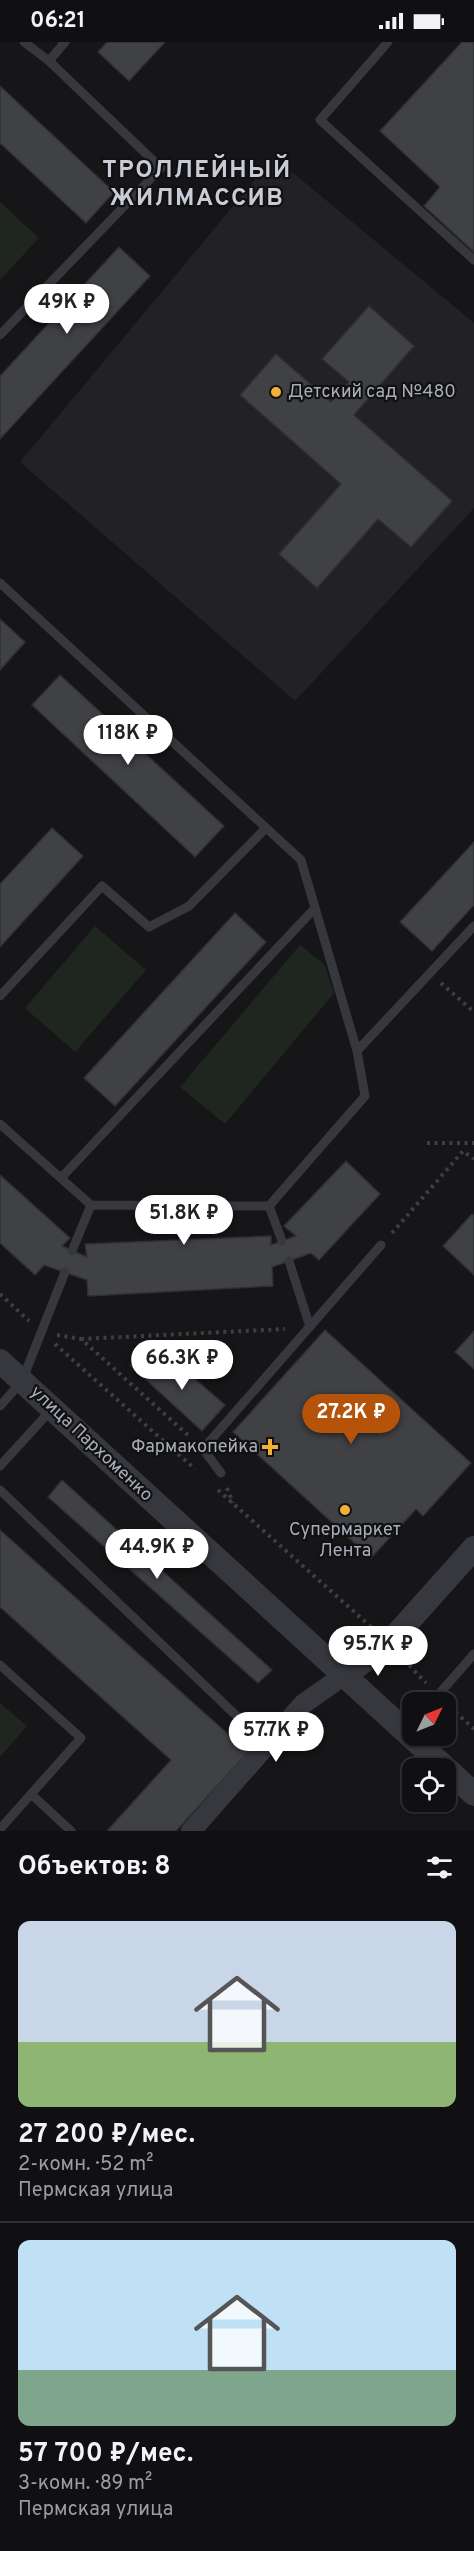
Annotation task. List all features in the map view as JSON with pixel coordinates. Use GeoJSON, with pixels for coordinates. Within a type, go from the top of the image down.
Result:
{"type":"FeatureCollection","features":[{"type":"Feature","properties":{"kind":"street","name":"улица Пархоменко"},"geometry":{"type":"LineString","coordinates":[[0,1361],[343,1676],[402,1723]]}},
{"type":"Feature","properties":{"kind":"street"},"geometry":{"type":"LineString","coordinates":[[191,1831],[303,1704],[389,1643],[474,1548]]}},
{"type":"Feature","properties":{"kind":"street","name":"улица Пархоменко"},"geometry":{"type":"LineString","coordinates":[[426,1746],[474,1794]]}},
{"type":"Feature","properties":{"kind":"lane"},"geometry":{"type":"LineString","coordinates":[[0,335],[162,168],[49,61],[24,42]]}},
{"type":"Feature","properties":{"kind":"lane"},"geometry":{"type":"LineString","coordinates":[[49,61],[65,42]]}},
{"type":"Feature","properties":{"kind":"lane"},"geometry":{"type":"LineString","coordinates":[[388,42],[320,120],[474,260]]}},
{"type":"Feature","properties":{"kind":"lane"},"geometry":{"type":"LineString","coordinates":[[0,583],[301,860],[357,1051],[365,1096],[268,1206],[91,1205],[0,1124]]}},
{"type":"Feature","properties":{"kind":"lane"},"geometry":{"type":"LineString","coordinates":[[0,996],[102,886],[149,927],[189,906],[266,828]]}},
{"type":"Feature","properties":{"kind":"lane"},"geometry":{"type":"LineString","coordinates":[[61,1178],[315,908]]}},
{"type":"Feature","properties":{"kind":"lane"},"geometry":{"type":"LineString","coordinates":[[357,1051],[474,926]]}},
{"type":"Feature","properties":{"kind":"lane"},"geometry":{"type":"LineString","coordinates":[[72,1251],[91,1205]]}},
{"type":"Feature","properties":{"kind":"lane"},"geometry":{"type":"LineString","coordinates":[[268,1206],[282,1241]]}},
{"type":"Feature","properties":{"kind":"lane"},"geometry":{"type":"LineString","coordinates":[[221,1473],[202,1449],[381,1245]]}},
{"type":"Feature","properties":{"kind":"lane"},"geometry":{"type":"LineString","coordinates":[[289,1260],[310,1328]]}},
{"type":"Feature","properties":{"kind":"lane"},"geometry":{"type":"LineString","coordinates":[[0,1406],[22,1381],[65,1272]]}},
{"type":"Feature","properties":{"kind":"lane"},"geometry":{"type":"LineString","coordinates":[[0,1466],[52,1409]]}},
{"type":"Feature","properties":{"kind":"lane"},"geometry":{"type":"LineString","coordinates":[[0,1490],[267,1745]]}},
{"type":"Feature","properties":{"kind":"lane"},"geometry":{"type":"LineString","coordinates":[[441,1692],[474,1654]]}},
{"type":"Feature","properties":{"kind":"lane"},"geometry":{"type":"LineString","coordinates":[[0,1665],[81,1738],[0,1829]]}},
{"type":"Feature","properties":{"kind":"lane"},"geometry":{"type":"LineString","coordinates":[[31,1794],[71,1831]]}},
{"type":"Feature","properties":{"kind":"path"},"geometry":{"type":"LineString","coordinates":[[430,973],[474,1012]]}},
{"type":"Feature","properties":{"kind":"path"},"geometry":{"type":"LineString","coordinates":[[427,1143],[474,1143]]}},
{"type":"Feature","properties":{"kind":"path"},"geometry":{"type":"LineString","coordinates":[[381,1245],[463,1151],[474,1159]]}},
{"type":"Feature","properties":{"kind":"path"},"geometry":{"type":"LineString","coordinates":[[42,1332],[81,1339],[310,1328]]}},
{"type":"Feature","properties":{"kind":"path"},"geometry":{"type":"LineString","coordinates":[[81,1339],[202,1449]]}},
{"type":"Feature","properties":{"kind":"path"},"geometry":{"type":"LineString","coordinates":[[456,1712],[474,1729]]}},
{"type":"Feature","properties":{"kind":"shaded area","name":"Детский сад №480"},"geometry":{"type":"Polygon","coordinates":[[[274,157],[474,323],[474,508],[295,701],[20,462],[274,157]]]}},
{"type":"Feature","properties":{"kind":"shaded area"},"geometry":{"type":"Polygon","coordinates":[[[0,202],[39,238],[0,280],[0,202]]]}},
{"type":"Feature","properties":{"kind":"shaded area"},"geometry":{"type":"Polygon","coordinates":[[[95,926],[146,970],[75,1052],[25,1008],[95,926]]]}},
{"type":"Feature","properties":{"kind":"shaded area"},"geometry":{"type":"Polygon","coordinates":[[[300,945],[325,965],[334,993],[225,1124],[180,1087],[300,945]]]}},
{"type":"Feature","properties":{"kind":"shaded area"},"geometry":{"type":"Polygon","coordinates":[[[0,1703],[27,1726],[0,1757],[0,1703]]]}},
{"type":"Feature","properties":{"kind":"building"},"geometry":{"type":"Polygon","coordinates":[[[107,42],[165,42],[129,81],[98,52],[107,42]]]}},
{"type":"Feature","properties":{"kind":"building"},"geometry":{"type":"Polygon","coordinates":[[[462,42],[474,42],[474,252],[424,206],[440,187],[380,131],[462,42]]]}},
{"type":"Feature","properties":{"kind":"building"},"geometry":{"type":"Polygon","coordinates":[[[0,86],[114,192],[86,223],[0,143],[0,86]]]}},
{"type":"Feature","properties":{"kind":"building"},"geometry":{"type":"Polygon","coordinates":[[[119,247],[150,276],[0,439],[0,376],[119,247]]]}},
{"type":"Feature","properties":{"kind":"building"},"geometry":{"type":"Polygon","coordinates":[[[369,306],[414,346],[354,415],[452,501],[411,547],[378,519],[317,588],[279,554],[341,484],[240,395],[276,354],[331,402],[349,382],[322,359],[369,306]]]}},
{"type":"Feature","properties":{"kind":"building"},"geometry":{"type":"Polygon","coordinates":[[[0,619],[25,642],[0,670],[0,619]]]}},
{"type":"Feature","properties":{"kind":"building"},"geometry":{"type":"Polygon","coordinates":[[[60,675],[224,826],[195,857],[32,705],[60,675]]]}},
{"type":"Feature","properties":{"kind":"building"},"geometry":{"type":"Polygon","coordinates":[[[52,828],[83,856],[0,947],[0,884],[52,828]]]}},
{"type":"Feature","properties":{"kind":"building"},"geometry":{"type":"Polygon","coordinates":[[[474,842],[474,905],[432,951],[400,922],[474,842]]]}},
{"type":"Feature","properties":{"kind":"building"},"geometry":{"type":"Polygon","coordinates":[[[235,913],[266,942],[115,1106],[84,1078],[235,913]]]}},
{"type":"Feature","properties":{"kind":"building"},"geometry":{"type":"Polygon","coordinates":[[[346,1161],[380,1194],[319,1260],[311,1253],[272,1267],[273,1286],[88,1296],[87,1280],[44,1265],[35,1275],[0,1243],[0,1175],[70,1238],[62,1246],[87,1257],[85,1244],[271,1236],[271,1245],[296,1236],[284,1226],[346,1161]]]}},
{"type":"Feature","properties":{"kind":"building"},"geometry":{"type":"Polygon","coordinates":[[[472,1214],[474,1216],[474,1275],[443,1246],[472,1214]]]}},
{"type":"Feature","properties":{"kind":"building"},"geometry":{"type":"Polygon","coordinates":[[[325,1330],[471,1463],[423,1516],[416,1509],[371,1558],[233,1432],[325,1330]]]}},
{"type":"Feature","properties":{"kind":"building"},"geometry":{"type":"Polygon","coordinates":[[[474,1331],[474,1369],[455,1352],[474,1331]]]}},
{"type":"Feature","properties":{"kind":"building"},"geometry":{"type":"Polygon","coordinates":[[[172,1359],[225,1405],[202,1431],[130,1365],[172,1359]]]}},
{"type":"Feature","properties":{"kind":"building"},"geometry":{"type":"Polygon","coordinates":[[[62,1480],[272,1670],[258,1683],[48,1497],[62,1480]]]}},
{"type":"Feature","properties":{"kind":"building"},"geometry":{"type":"Polygon","coordinates":[[[0,1530],[248,1752],[176,1831],[107,1831],[171,1760],[0,1607],[0,1530]]]}},
{"type":"Feature","properties":{"kind":"place","name":"Детский сад №480"},"geometry":{"type":"Point","coordinates":[276,392]}},
{"type":"Feature","properties":{"kind":"place","name":"Фармакопейка"},"geometry":{"type":"Point","coordinates":[270,1447]}},
{"type":"Feature","properties":{"kind":"place","name":"Супермаркет Лента"},"geometry":{"type":"Point","coordinates":[345,1510]}},
{"type":"Feature","properties":{"kind":"district","name":"ТРОЛЛЕЙНЫЙ ЖИЛМАССИВ"},"geometry":{"type":"Point","coordinates":[197,185]}}]}
